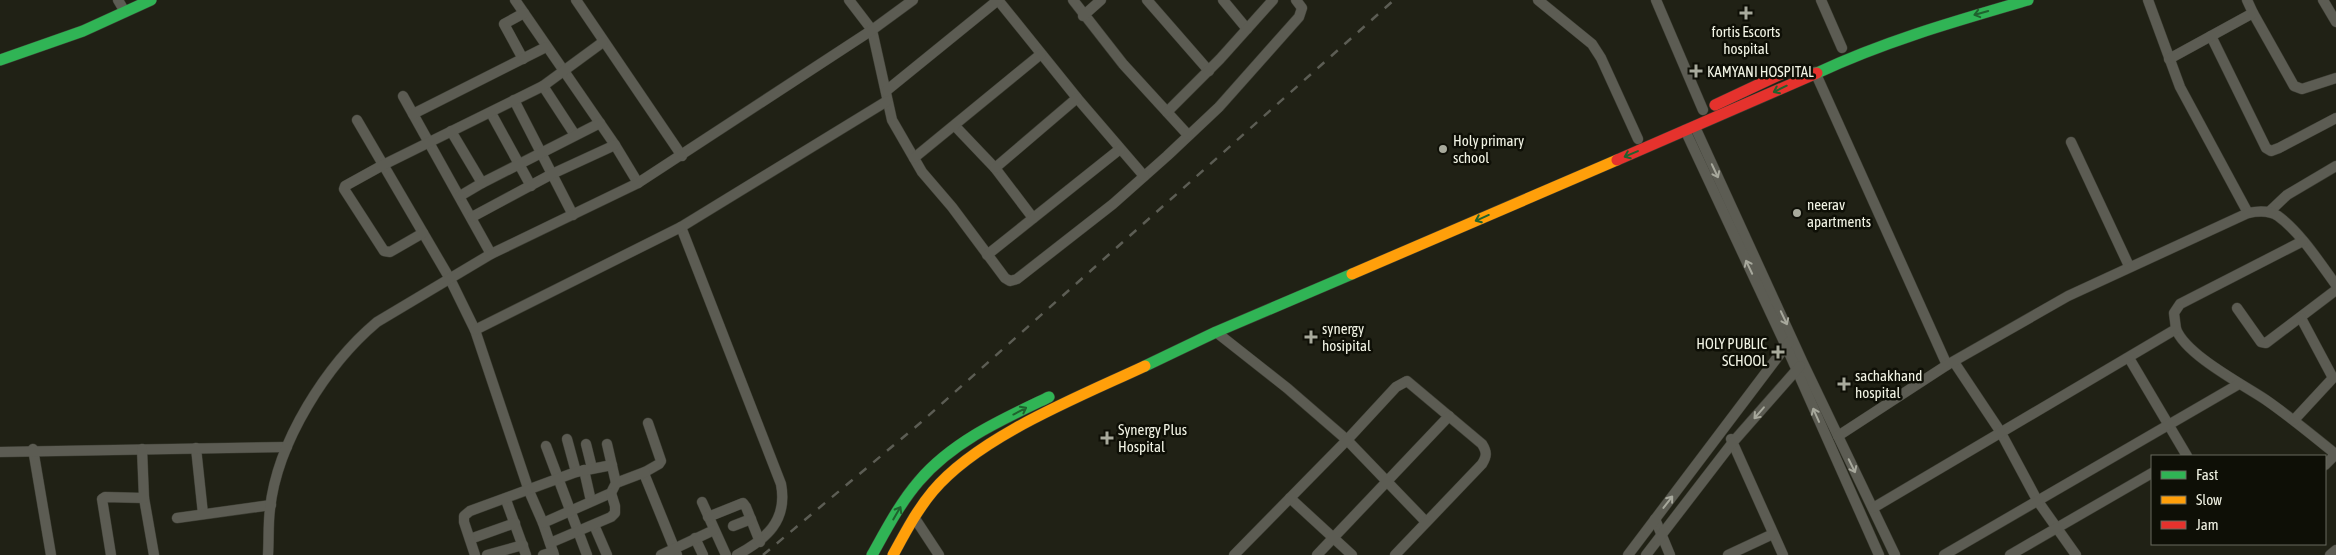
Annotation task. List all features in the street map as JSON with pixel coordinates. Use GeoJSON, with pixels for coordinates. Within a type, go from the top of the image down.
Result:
{"type":"FeatureCollection","features":[{"type":"Feature","properties":{"kind":"main road"},"geometry":{"type":"LineString","coordinates":[[0,60],[83,31],[151,0]]}},
{"type":"Feature","properties":{"kind":"main road"},"geometry":{"type":"LineString","coordinates":[[892,555],[914,518],[934,490],[948,476],[1007,434],[1039,416],[1216,332],[1690,128],[1861,52],[1919,31],[2028,0]]}},
{"type":"Feature","properties":{"kind":"main road"},"geometry":{"type":"LineString","coordinates":[[1838,50],[1855,43]]}},
{"type":"Feature","properties":{"kind":"main road"},"geometry":{"type":"LineString","coordinates":[[872,555],[904,501],[927,472],[975,436],[1025,408],[1240,311],[1704,110],[1791,69]]}},
{"type":"Feature","properties":{"kind":"street"},"geometry":{"type":"LineString","coordinates":[[118,0],[125,12]]}},
{"type":"Feature","properties":{"kind":"street"},"geometry":{"type":"LineString","coordinates":[[515,0],[600,122],[638,183]]}},
{"type":"Feature","properties":{"kind":"street"},"geometry":{"type":"LineString","coordinates":[[577,0],[682,156]]}},
{"type":"Feature","properties":{"kind":"street"},"geometry":{"type":"LineString","coordinates":[[849,0],[872,30],[892,120],[922,172],[952,207],[1005,278],[1010,281],[1014,281],[1113,204],[1220,107],[1300,17],[1302,8],[1296,0]]}},
{"type":"Feature","properties":{"kind":"street"},"geometry":{"type":"LineString","coordinates":[[268,555],[271,505],[287,447],[326,376],[361,336],[377,322],[491,254],[638,183],[872,30],[913,0]]}},
{"type":"Feature","properties":{"kind":"street"},"geometry":{"type":"LineString","coordinates":[[475,330],[681,227],[886,96],[998,0],[1077,98],[1144,176]]}},
{"type":"Feature","properties":{"kind":"street"},"geometry":{"type":"LineString","coordinates":[[1072,0],[1123,64],[1188,135]]}},
{"type":"Feature","properties":{"kind":"street"},"geometry":{"type":"LineString","coordinates":[[1083,16],[1100,0]]}},
{"type":"Feature","properties":{"kind":"street"},"geometry":{"type":"LineString","coordinates":[[1147,0],[1209,71]]}},
{"type":"Feature","properties":{"kind":"street"},"geometry":{"type":"LineString","coordinates":[[1223,0],[1247,29]]}},
{"type":"Feature","properties":{"kind":"street"},"geometry":{"type":"LineString","coordinates":[[1167,112],[1209,71],[1273,0]]}},
{"type":"Feature","properties":{"kind":"street"},"geometry":{"type":"LineString","coordinates":[[1538,0],[1592,44],[1601,58],[1638,139]]}},
{"type":"Feature","properties":{"kind":"street"},"geometry":{"type":"LineString","coordinates":[[1656,0],[1704,110]]}},
{"type":"Feature","properties":{"kind":"street"},"geometry":{"type":"LineString","coordinates":[[1821,0],[1838,50]]}},
{"type":"Feature","properties":{"kind":"street"},"geometry":{"type":"LineString","coordinates":[[2148,0],[2180,86],[2248,213]]}},
{"type":"Feature","properties":{"kind":"street"},"geometry":{"type":"LineString","coordinates":[[2247,0],[2294,86],[2302,89],[2336,78]]}},
{"type":"Feature","properties":{"kind":"street"},"geometry":{"type":"LineString","coordinates":[[2323,0],[2336,22]]}},
{"type":"Feature","properties":{"kind":"street"},"geometry":{"type":"LineString","coordinates":[[523,59],[504,24],[524,13]]}},
{"type":"Feature","properties":{"kind":"street"},"geometry":{"type":"LineString","coordinates":[[2169,59],[2253,13]]}},
{"type":"Feature","properties":{"kind":"street"},"geometry":{"type":"LineString","coordinates":[[2211,36],[2266,148],[2271,151],[2279,148],[2336,118]]}},
{"type":"Feature","properties":{"kind":"street"},"geometry":{"type":"LineString","coordinates":[[423,232],[390,252],[384,251],[344,189],[346,184],[543,86],[604,42]]}},
{"type":"Feature","properties":{"kind":"street"},"geometry":{"type":"LineString","coordinates":[[413,114],[546,47]]}},
{"type":"Feature","properties":{"kind":"street"},"geometry":{"type":"LineString","coordinates":[[914,158],[1041,54]]}},
{"type":"Feature","properties":{"kind":"street"},"geometry":{"type":"LineString","coordinates":[[1815,72],[1950,364],[2000,431],[2037,500],[2076,555]]}},
{"type":"Feature","properties":{"kind":"street"},"geometry":{"type":"LineString","coordinates":[[543,86],[576,135]]}},
{"type":"Feature","properties":{"kind":"street"},"geometry":{"type":"LineString","coordinates":[[403,96],[491,254]]}},
{"type":"Feature","properties":{"kind":"street"},"geometry":{"type":"LineString","coordinates":[[995,168],[1077,98]]}},
{"type":"Feature","properties":{"kind":"street"},"geometry":{"type":"LineString","coordinates":[[514,100],[573,215]]}},
{"type":"Feature","properties":{"kind":"street"},"geometry":{"type":"LineString","coordinates":[[491,113],[531,186]]}},
{"type":"Feature","properties":{"kind":"street"},"geometry":{"type":"LineString","coordinates":[[357,120],[450,279],[475,330],[529,490],[544,523],[552,550]]}},
{"type":"Feature","properties":{"kind":"street"},"geometry":{"type":"LineString","coordinates":[[460,196],[600,122]]}},
{"type":"Feature","properties":{"kind":"street"},"geometry":{"type":"LineString","coordinates":[[955,126],[995,168],[1033,218]]}},
{"type":"Feature","properties":{"kind":"street"},"geometry":{"type":"LineString","coordinates":[[1690,128],[1790,341],[1879,555]]}},
{"type":"Feature","properties":{"kind":"street"},"geometry":{"type":"LineString","coordinates":[[451,131],[482,183]]}},
{"type":"Feature","properties":{"kind":"street"},"geometry":{"type":"LineString","coordinates":[[2071,142],[2129,266]]}},
{"type":"Feature","properties":{"kind":"street"},"geometry":{"type":"LineString","coordinates":[[472,218],[552,174],[615,145]]}},
{"type":"Feature","properties":{"kind":"street"},"geometry":{"type":"LineString","coordinates":[[987,255],[1120,149]]}},
{"type":"Feature","properties":{"kind":"street"},"geometry":{"type":"LineString","coordinates":[[2268,212],[2287,194],[2336,166]]}},
{"type":"Feature","properties":{"kind":"street"},"geometry":{"type":"LineString","coordinates":[[1838,436],[1950,364],[2068,296],[2129,266],[2248,213],[2259,211],[2278,216],[2303,241],[2336,284]]}},
{"type":"Feature","properties":{"kind":"street"},"geometry":{"type":"LineString","coordinates":[[681,227],[781,484],[784,498],[782,511],[760,542],[737,555]]}},
{"type":"Feature","properties":{"kind":"street"},"geometry":{"type":"LineString","coordinates":[[2303,241],[2180,304],[2174,313],[2176,329],[2184,343],[2239,384],[2294,420],[2333,452],[2333,457],[2326,464]]}},
{"type":"Feature","properties":{"kind":"street"},"geometry":{"type":"LineString","coordinates":[[2237,308],[2263,343],[2268,342],[2336,290]]}},
{"type":"Feature","properties":{"kind":"street"},"geometry":{"type":"LineString","coordinates":[[2294,420],[2333,378],[2300,318]]}},
{"type":"Feature","properties":{"kind":"street"},"geometry":{"type":"LineString","coordinates":[[1873,508],[2000,431],[2129,358],[2176,329]]}},
{"type":"Feature","properties":{"kind":"street"},"geometry":{"type":"LineString","coordinates":[[1216,332],[1287,388],[1347,440],[1426,522]]}},
{"type":"Feature","properties":{"kind":"street"},"geometry":{"type":"LineString","coordinates":[[1628,555],[1790,341]]}},
{"type":"Feature","properties":{"kind":"street"},"geometry":{"type":"LineString","coordinates":[[2129,358],[2168,423],[2184,455]]}},
{"type":"Feature","properties":{"kind":"street"},"geometry":{"type":"LineString","coordinates":[[1800,367],[1838,436],[1895,555]]}},
{"type":"Feature","properties":{"kind":"street"},"geometry":{"type":"LineString","coordinates":[[1646,555],[1733,442],[1800,367]]}},
{"type":"Feature","properties":{"kind":"street"},"geometry":{"type":"LineString","coordinates":[[1234,555],[1347,440],[1396,387],[1407,381],[1482,444],[1487,452],[1486,458],[1395,555]]}},
{"type":"Feature","properties":{"kind":"street"},"geometry":{"type":"LineString","coordinates":[[1944,555],[2168,423],[2239,384]]}},
{"type":"Feature","properties":{"kind":"street"},"geometry":{"type":"LineString","coordinates":[[1317,555],[1449,416]]}},
{"type":"Feature","properties":{"kind":"street"},"geometry":{"type":"LineString","coordinates":[[616,483],[645,472],[662,461],[648,423]]}},
{"type":"Feature","properties":{"kind":"street"},"geometry":{"type":"LineString","coordinates":[[1726,426],[1783,555]]}},
{"type":"Feature","properties":{"kind":"street"},"geometry":{"type":"LineString","coordinates":[[567,439],[584,470],[591,501]]}},
{"type":"Feature","properties":{"kind":"street"},"geometry":{"type":"LineString","coordinates":[[584,470],[586,444]]}},
{"type":"Feature","properties":{"kind":"street"},"geometry":{"type":"LineString","coordinates":[[544,523],[611,493],[616,483],[607,444]]}},
{"type":"Feature","properties":{"kind":"street"},"geometry":{"type":"LineString","coordinates":[[546,446],[587,555]]}},
{"type":"Feature","properties":{"kind":"street"},"geometry":{"type":"LineString","coordinates":[[0,452],[287,447]]}},
{"type":"Feature","properties":{"kind":"street"},"geometry":{"type":"LineString","coordinates":[[196,448],[203,514]]}},
{"type":"Feature","properties":{"kind":"street"},"geometry":{"type":"LineString","coordinates":[[142,449],[144,498],[154,555]]}},
{"type":"Feature","properties":{"kind":"street"},"geometry":{"type":"LineString","coordinates":[[33,450],[51,555]]}},
{"type":"Feature","properties":{"kind":"street"},"geometry":{"type":"LineString","coordinates":[[475,555],[464,522],[464,516],[470,511],[506,500],[584,470],[612,465]]}},
{"type":"Feature","properties":{"kind":"street"},"geometry":{"type":"LineString","coordinates":[[645,472],[675,552]]}},
{"type":"Feature","properties":{"kind":"street"},"geometry":{"type":"LineString","coordinates":[[2010,555],[2151,473]]}},
{"type":"Feature","properties":{"kind":"street"},"geometry":{"type":"LineString","coordinates":[[543,555],[578,531],[611,517],[615,513],[615,506],[611,493]]}},
{"type":"Feature","properties":{"kind":"street"},"geometry":{"type":"LineString","coordinates":[[111,555],[103,498],[144,498]]}},
{"type":"Feature","properties":{"kind":"street"},"geometry":{"type":"LineString","coordinates":[[1290,498],[1352,555]]}},
{"type":"Feature","properties":{"kind":"street"},"geometry":{"type":"LineString","coordinates":[[506,500],[516,523],[526,555]]}},
{"type":"Feature","properties":{"kind":"street"},"geometry":{"type":"LineString","coordinates":[[702,502],[726,555]]}},
{"type":"Feature","properties":{"kind":"street"},"geometry":{"type":"LineString","coordinates":[[708,517],[739,503],[746,507],[760,542]]}},
{"type":"Feature","properties":{"kind":"street"},"geometry":{"type":"LineString","coordinates":[[176,518],[271,505]]}},
{"type":"Feature","properties":{"kind":"street"},"geometry":{"type":"LineString","coordinates":[[914,518],[939,555]]}},
{"type":"Feature","properties":{"kind":"street"},"geometry":{"type":"LineString","coordinates":[[1655,519],[1670,555]]}},
{"type":"Feature","properties":{"kind":"street"},"geometry":{"type":"LineString","coordinates":[[733,526],[751,520]]}},
{"type":"Feature","properties":{"kind":"street"},"geometry":{"type":"LineString","coordinates":[[470,539],[516,523]]}},
{"type":"Feature","properties":{"kind":"street"},"geometry":{"type":"LineString","coordinates":[[594,524],[607,555]]}},
{"type":"Feature","properties":{"kind":"street"},"geometry":{"type":"LineString","coordinates":[[661,555],[675,552],[695,538],[714,530]]}},
{"type":"Feature","properties":{"kind":"street"},"geometry":{"type":"LineString","coordinates":[[1728,555],[1773,534]]}},
{"type":"Feature","properties":{"kind":"street"},"geometry":{"type":"LineString","coordinates":[[695,538],[703,555]]}},
{"type":"Feature","properties":{"kind":"street"},"geometry":{"type":"LineString","coordinates":[[487,555],[523,544]]}},
{"type":"Feature","properties":{"kind":"street"},"geometry":{"type":"LineString","coordinates":[[2330,555],[2336,550]]}},
{"type":"Feature","properties":{"kind":"railway"},"geometry":{"type":"LineString","coordinates":[[763,555],[919,424],[1394,0]]}},
{"type":"Feature","properties":{"kind":"traffic: fast"},"geometry":{"type":"LineString","coordinates":[[0,60],[83,31],[151,0]]}},
{"type":"Feature","properties":{"kind":"traffic: fast"},"geometry":{"type":"LineString","coordinates":[[1817,73],[1895,41],[2028,0]]}},
{"type":"Feature","properties":{"kind":"traffic: fast"},"geometry":{"type":"LineString","coordinates":[[1145,366],[1216,332],[1352,274]]}},
{"type":"Feature","properties":{"kind":"traffic: fast"},"geometry":{"type":"LineString","coordinates":[[872,555],[906,498],[932,467],[979,432],[1049,397]]}},
{"type":"Feature","properties":{"kind":"traffic: slow"},"geometry":{"type":"LineString","coordinates":[[1352,274],[1617,160]]}},
{"type":"Feature","properties":{"kind":"traffic: slow"},"geometry":{"type":"LineString","coordinates":[[893,555],[927,498],[953,471],[977,452],[1032,419],[1145,366]]}},
{"type":"Feature","properties":{"kind":"traffic: jam"},"geometry":{"type":"LineString","coordinates":[[1617,160],[1817,73]]}},
{"type":"Feature","properties":{"kind":"traffic: jam"},"geometry":{"type":"LineString","coordinates":[[1715,105],[1781,74]]}},
{"type":"Feature","properties":{"kind":"place","name":"fortis Escorts hospital"},"geometry":{"type":"Point","coordinates":[1746,13]}},
{"type":"Feature","properties":{"kind":"place","name":"KAMYANI HOSPITAL"},"geometry":{"type":"Point","coordinates":[1696,71]}},
{"type":"Feature","properties":{"kind":"place","name":"Holy primary school"},"geometry":{"type":"Point","coordinates":[1443,149]}},
{"type":"Feature","properties":{"kind":"place","name":"neerav apartments"},"geometry":{"type":"Point","coordinates":[1797,213]}},
{"type":"Feature","properties":{"kind":"place","name":"synergy hosipital"},"geometry":{"type":"Point","coordinates":[1311,337]}},
{"type":"Feature","properties":{"kind":"place","name":"HOLY PUBLIC SCHOOL"},"geometry":{"type":"Point","coordinates":[1778,352]}},
{"type":"Feature","properties":{"kind":"place","name":"sachakhand hospital"},"geometry":{"type":"Point","coordinates":[1844,384]}},
{"type":"Feature","properties":{"kind":"place","name":"Synergy Plus Hospital"},"geometry":{"type":"Point","coordinates":[1107,438]}}]}
